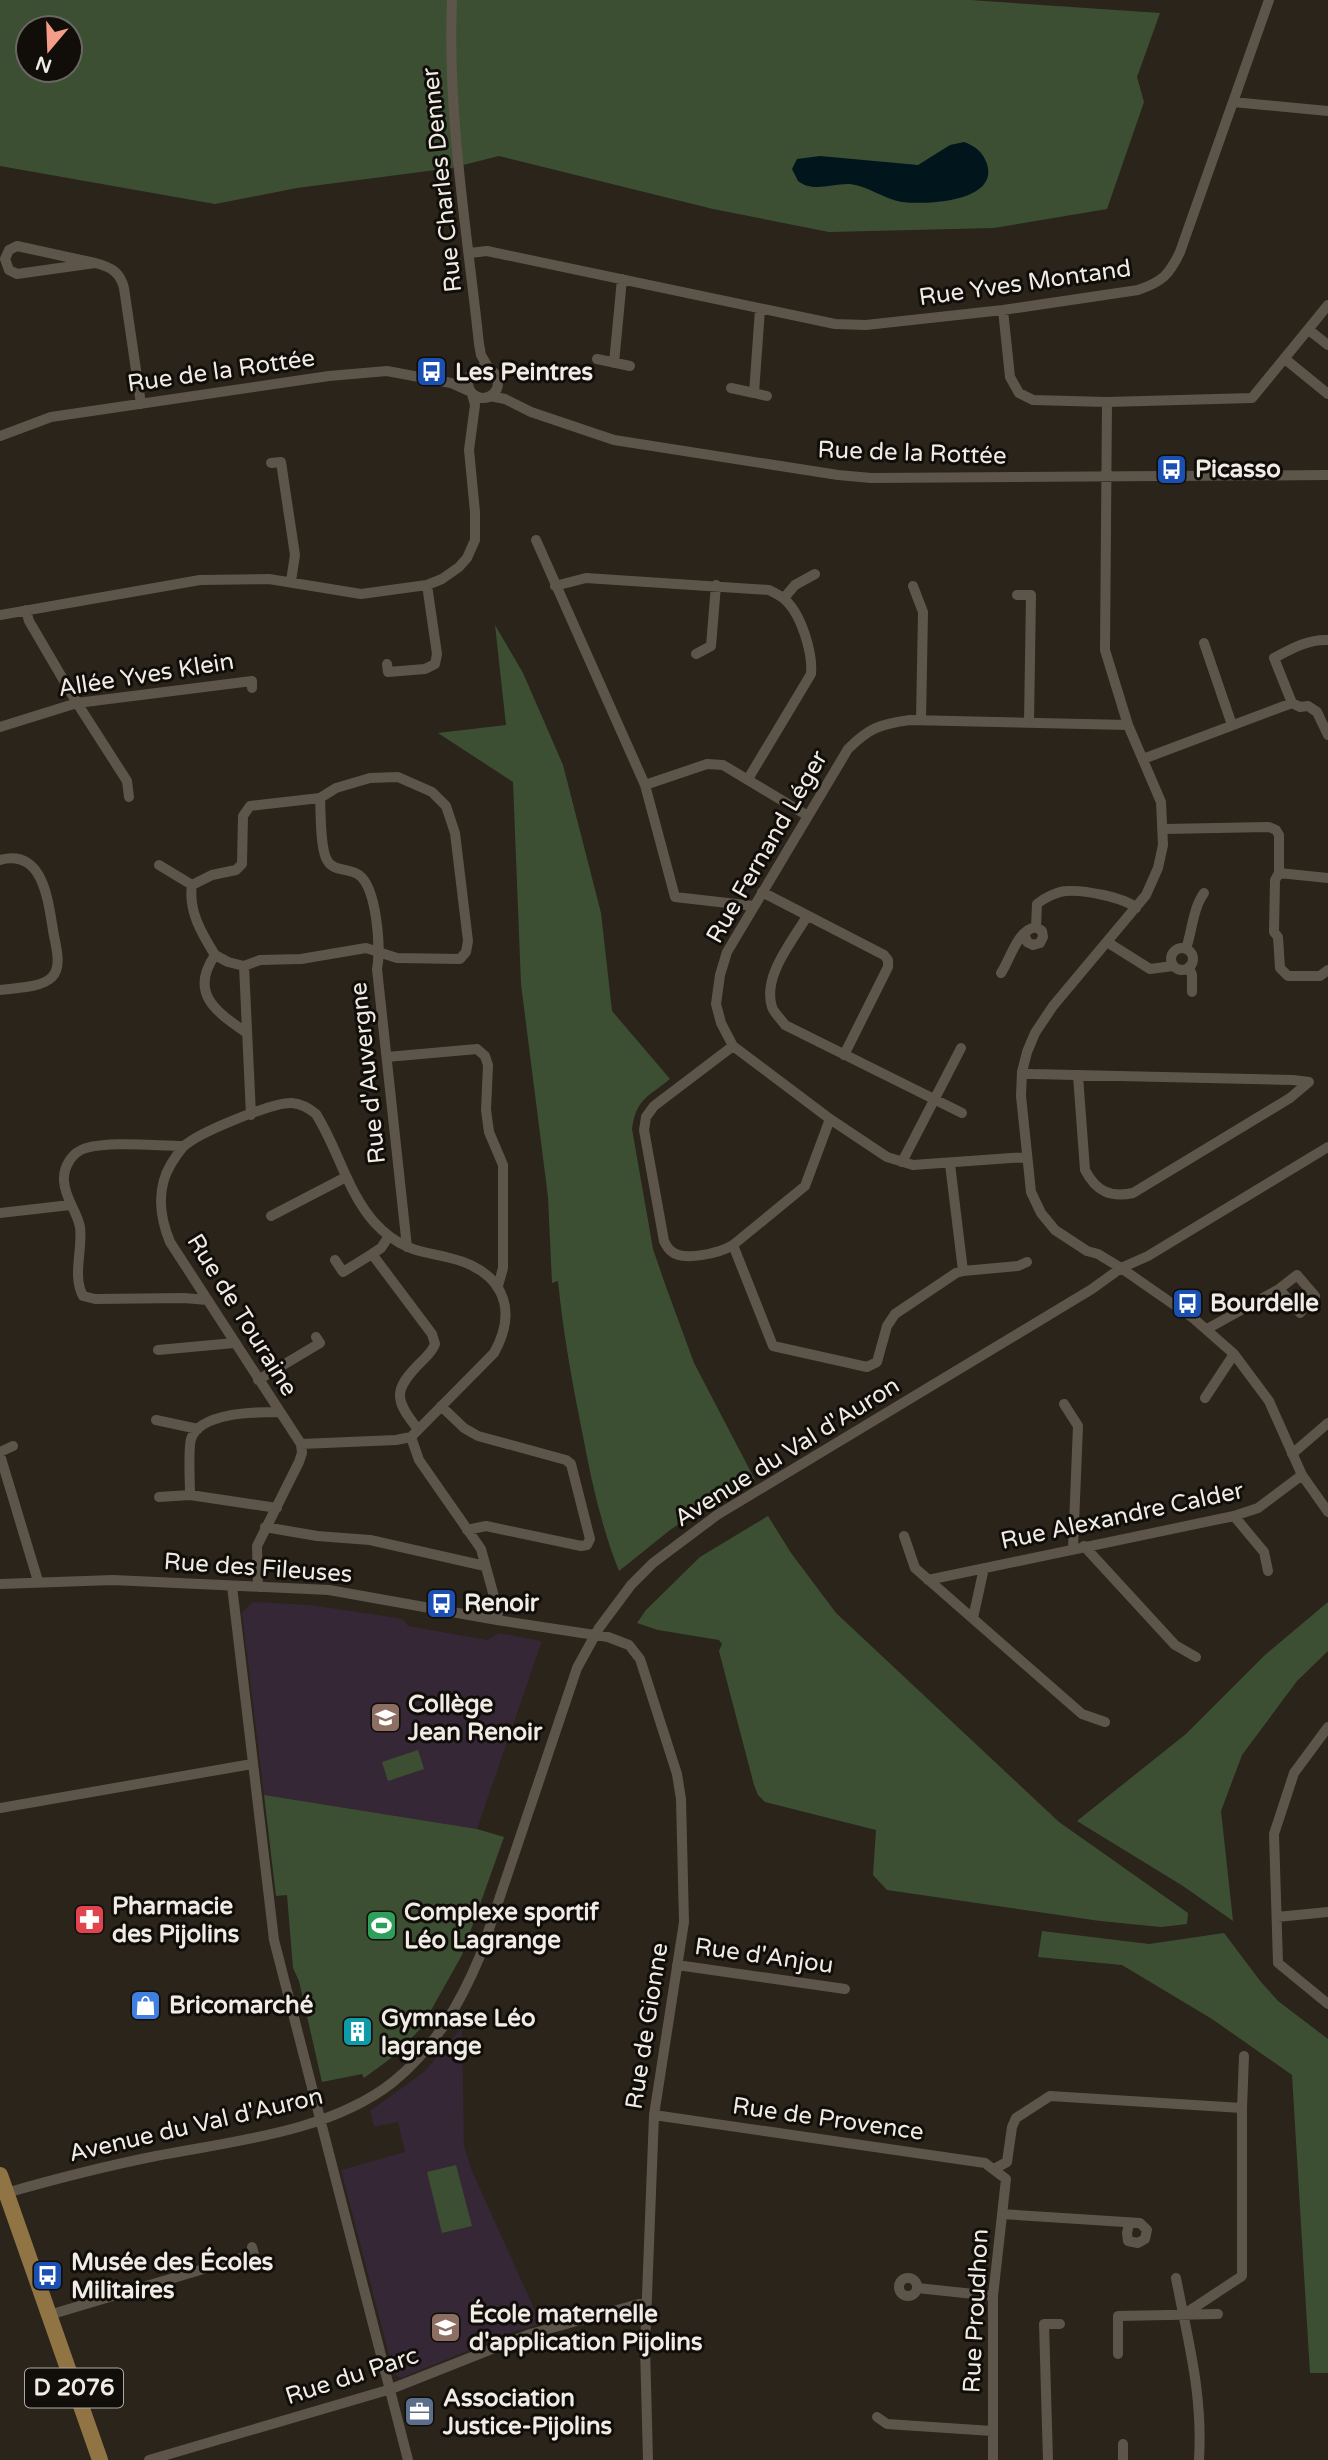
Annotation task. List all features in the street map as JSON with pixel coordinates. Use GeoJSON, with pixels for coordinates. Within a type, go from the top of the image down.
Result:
{"type":"FeatureCollection","features":[{"type":"Feature","properties":{"kind":"main road","name":"D 2076"},"geometry":{"type":"LineString","coordinates":[[0,2175],[100,2460]]}},
{"type":"Feature","properties":{"kind":"street","name":"Rue Charles Denner"},"geometry":{"type":"LineString","coordinates":[[452,0],[450,38],[453,104],[481,355],[489,369]]}},
{"type":"Feature","properties":{"kind":"street","name":"Rue Yves Montand"},"geometry":{"type":"LineString","coordinates":[[470,253],[486,251],[835,324],[866,325],[1003,310],[1138,290],[1156,284],[1172,270],[1269,0]]}},
{"type":"Feature","properties":{"kind":"street"},"geometry":{"type":"LineString","coordinates":[[1233,102],[1328,111]]}},
{"type":"Feature","properties":{"kind":"street"},"geometry":{"type":"LineString","coordinates":[[96,263],[18,275],[9,270],[5,258],[9,250],[17,246],[96,263],[113,270],[122,281],[141,404]]}},
{"type":"Feature","properties":{"kind":"street"},"geometry":{"type":"LineString","coordinates":[[614,363],[622,279]]}},
{"type":"Feature","properties":{"kind":"street"},"geometry":{"type":"LineString","coordinates":[[1003,310],[1010,377],[1019,393],[1033,400],[1107,402],[1252,398],[1328,305]]}},
{"type":"Feature","properties":{"kind":"street"},"geometry":{"type":"LineString","coordinates":[[754,393],[760,309]]}},
{"type":"Feature","properties":{"kind":"street"},"geometry":{"type":"LineString","coordinates":[[1309,330],[1328,345]]}},
{"type":"Feature","properties":{"kind":"street","name":"Rue Charles Denner"},"geometry":{"type":"LineString","coordinates":[[472,373],[481,355]]}},
{"type":"Feature","properties":{"kind":"street"},"geometry":{"type":"LineString","coordinates":[[597,359],[630,366]]}},
{"type":"Feature","properties":{"kind":"street"},"geometry":{"type":"LineString","coordinates":[[1285,359],[1328,394]]}},
{"type":"Feature","properties":{"kind":"street"},"geometry":{"type":"LineString","coordinates":[[450,383],[489,369],[497,376],[498,386],[505,399]]}},
{"type":"Feature","properties":{"kind":"street","name":"Rue de la Rottée"},"geometry":{"type":"LineString","coordinates":[[0,436],[51,417],[329,376],[387,371],[450,383],[479,397],[505,399],[531,412],[614,440],[838,475],[871,478],[1328,475]]}},
{"type":"Feature","properties":{"kind":"street"},"geometry":{"type":"LineString","coordinates":[[472,373],[467,384],[479,397]]}},
{"type":"Feature","properties":{"kind":"street"},"geometry":{"type":"LineString","coordinates":[[0,615],[200,580],[225,578],[291,581],[361,594],[427,585],[442,579],[459,567],[471,551],[475,540],[476,519],[469,450],[479,397],[498,386]]}},
{"type":"Feature","properties":{"kind":"street"},"geometry":{"type":"LineString","coordinates":[[731,388],[767,396]]}},
{"type":"Feature","properties":{"kind":"street"},"geometry":{"type":"LineString","coordinates":[[1107,402],[1105,650],[1128,725],[1161,802],[1164,829],[1161,858],[1153,882],[1136,908],[1042,1021],[1027,1052],[1022,1072],[1021,1096],[1031,1192],[1041,1213],[1055,1230],[1087,1251],[1098,1254],[1121,1268],[1207,1329],[1234,1354],[1269,1401],[1301,1475],[1328,1512]]}},
{"type":"Feature","properties":{"kind":"street"},"geometry":{"type":"LineString","coordinates":[[271,463],[281,462],[295,555],[291,581]]}},
{"type":"Feature","properties":{"kind":"street"},"geometry":{"type":"LineString","coordinates":[[536,540],[645,785],[675,897],[754,906]]}},
{"type":"Feature","properties":{"kind":"street"},"geometry":{"type":"LineString","coordinates":[[784,598],[795,585],[815,574]]}},
{"type":"Feature","properties":{"kind":"street"},"geometry":{"type":"LineString","coordinates":[[555,586],[586,578],[769,590],[784,598],[808,644],[812,660],[811,674],[748,779]]}},
{"type":"Feature","properties":{"kind":"street"},"geometry":{"type":"LineString","coordinates":[[387,664],[388,672],[425,669],[435,664],[437,654],[427,585]]}},
{"type":"Feature","properties":{"kind":"street"},"geometry":{"type":"LineString","coordinates":[[696,654],[711,646],[716,585]]}},
{"type":"Feature","properties":{"kind":"street"},"geometry":{"type":"LineString","coordinates":[[913,586],[923,612],[921,720]]}},
{"type":"Feature","properties":{"kind":"street"},"geometry":{"type":"LineString","coordinates":[[1017,595],[1031,595],[1028,722]]}},
{"type":"Feature","properties":{"kind":"street"},"geometry":{"type":"LineString","coordinates":[[26,610],[29,621],[127,781],[130,797]]}},
{"type":"Feature","properties":{"kind":"street"},"geometry":{"type":"LineString","coordinates":[[1292,704],[1274,657],[1296,646],[1319,639],[1328,640]]}},
{"type":"Feature","properties":{"kind":"street"},"geometry":{"type":"LineString","coordinates":[[1204,643],[1232,725]]}},
{"type":"Feature","properties":{"kind":"street","name":"Allée Yves Klein"},"geometry":{"type":"LineString","coordinates":[[0,727],[77,702],[252,681],[252,688]]}},
{"type":"Feature","properties":{"kind":"street"},"geometry":{"type":"LineString","coordinates":[[1143,759],[1292,704],[1308,706],[1317,712],[1328,735]]}},
{"type":"Feature","properties":{"kind":"street","name":"Rue Fernand Léger"},"geometry":{"type":"LineString","coordinates":[[1026,1157],[913,1166],[887,1157],[830,1119],[733,1046],[721,1023],[716,1004],[718,985],[727,953],[762,892],[848,749],[864,733],[882,724],[921,720],[1128,725]]}},
{"type":"Feature","properties":{"kind":"street"},"geometry":{"type":"LineString","coordinates":[[645,785],[707,764],[723,765],[808,816]]}},
{"type":"Feature","properties":{"kind":"street","name":"Rue d'Auvergne"},"geometry":{"type":"LineString","coordinates":[[191,886],[212,875],[236,870],[242,864],[243,816],[250,806],[320,798],[337,788],[370,778],[398,777],[432,792],[446,806],[455,833],[468,941],[466,952],[460,959],[397,958],[380,954],[377,970],[407,1247]]}},
{"type":"Feature","properties":{"kind":"street"},"geometry":{"type":"LineString","coordinates":[[320,798],[326,857],[331,866],[360,875],[370,889],[380,954]]}},
{"type":"Feature","properties":{"kind":"street"},"geometry":{"type":"LineString","coordinates":[[1164,829],[1269,827],[1276,830],[1279,835],[1279,873],[1275,880],[1274,932],[1278,937],[1280,968],[1289,976],[1320,976],[1328,970]]}},
{"type":"Feature","properties":{"kind":"street"},"geometry":{"type":"LineString","coordinates":[[0,860],[19,858],[26,862],[44,883],[58,959],[55,973],[46,981],[0,990]]}},
{"type":"Feature","properties":{"kind":"street"},"geometry":{"type":"LineString","coordinates":[[159,865],[191,886],[190,899],[199,929],[215,955],[228,962],[244,965],[260,960],[301,959],[366,948],[380,954]]}},
{"type":"Feature","properties":{"kind":"street"},"geometry":{"type":"LineString","coordinates":[[1279,873],[1328,878]]}},
{"type":"Feature","properties":{"kind":"street"},"geometry":{"type":"LineString","coordinates":[[1036,927],[1037,904],[1042,899],[1066,891],[1117,898],[1136,908]]}},
{"type":"Feature","properties":{"kind":"street"},"geometry":{"type":"LineString","coordinates":[[762,892],[884,955],[888,960],[888,967],[844,1055]]}},
{"type":"Feature","properties":{"kind":"street"},"geometry":{"type":"LineString","coordinates":[[1186,949],[1197,902],[1204,893]]}},
{"type":"Feature","properties":{"kind":"street"},"geometry":{"type":"LineString","coordinates":[[807,916],[769,987],[772,1008],[785,1025],[962,1114]]}},
{"type":"Feature","properties":{"kind":"street"},"geometry":{"type":"LineString","coordinates":[[1001,973],[1017,942],[1028,928],[1036,927],[1042,931],[1043,937],[1040,943],[1033,945],[1027,942],[1025,935]]}},
{"type":"Feature","properties":{"kind":"street"},"geometry":{"type":"LineString","coordinates":[[1107,942],[1150,970],[1173,966],[1183,970],[1189,967]]}},
{"type":"Feature","properties":{"kind":"street"},"geometry":{"type":"LineString","coordinates":[[1173,966],[1173,952],[1179,948],[1186,949],[1192,957],[1189,967],[1192,992]]}},
{"type":"Feature","properties":{"kind":"street"},"geometry":{"type":"LineString","coordinates":[[215,955],[205,976],[206,994],[215,1012],[247,1033]]}},
{"type":"Feature","properties":{"kind":"street"},"geometry":{"type":"LineString","coordinates":[[244,965],[251,1115]]}},
{"type":"Feature","properties":{"kind":"street"},"geometry":{"type":"LineString","coordinates":[[733,1046],[654,1105],[646,1117],[644,1130],[664,1241],[671,1251],[682,1257],[723,1251],[806,1186],[830,1119]]}},
{"type":"Feature","properties":{"kind":"street"},"geometry":{"type":"LineString","coordinates":[[902,1162],[961,1048]]}},
{"type":"Feature","properties":{"kind":"street"},"geometry":{"type":"LineString","coordinates":[[258,1587],[257,1546],[299,1462],[301,1444],[396,1440],[415,1433],[494,1353],[500,1342],[506,1316],[505,1304],[498,1286],[503,1268],[503,1165],[489,1132],[486,1110],[488,1065],[485,1056],[477,1049],[387,1057]]}},
{"type":"Feature","properties":{"kind":"street"},"geometry":{"type":"LineString","coordinates":[[1022,1072],[1309,1082],[1290,1098],[1145,1186],[1121,1196],[1107,1194],[1099,1189],[1085,1170],[1078,1076]]}},
{"type":"Feature","properties":{"kind":"street","name":"Rue de Touraine"},"geometry":{"type":"LineString","coordinates":[[301,1444],[170,1242],[160,1213],[163,1186],[169,1166],[184,1146],[213,1129],[289,1102],[307,1107],[322,1123],[362,1206],[389,1236],[407,1247],[481,1269],[498,1286]]}},
{"type":"Feature","properties":{"kind":"street"},"geometry":{"type":"LineString","coordinates":[[184,1146],[103,1146],[84,1149],[66,1165],[64,1182],[70,1205],[78,1214],[80,1231],[79,1287],[83,1296],[95,1299],[207,1300]]}},
{"type":"Feature","properties":{"kind":"street","name":"Avenue du Val d'Auron"},"geometry":{"type":"LineString","coordinates":[[6,2193],[151,2157],[284,2130],[340,2113],[393,2082],[436,2038],[458,2003],[480,1956],[577,1668],[594,1635],[631,1585],[653,1563],[717,1515],[1092,1290],[1121,1268],[1151,1254],[1328,1147]]}},
{"type":"Feature","properties":{"kind":"street"},"geometry":{"type":"LineString","coordinates":[[950,1164],[963,1271]]}},
{"type":"Feature","properties":{"kind":"street"},"geometry":{"type":"LineString","coordinates":[[271,1216],[346,1177]]}},
{"type":"Feature","properties":{"kind":"street"},"geometry":{"type":"LineString","coordinates":[[0,1213],[70,1205]]}},
{"type":"Feature","properties":{"kind":"street"},"geometry":{"type":"LineString","coordinates":[[335,1261],[343,1272],[381,1248],[389,1236]]}},
{"type":"Feature","properties":{"kind":"street"},"geometry":{"type":"LineString","coordinates":[[733,1245],[773,1346],[867,1367],[877,1362],[887,1326],[895,1314],[963,1271],[1018,1266],[1027,1262]]}},
{"type":"Feature","properties":{"kind":"street"},"geometry":{"type":"LineString","coordinates":[[372,1254],[434,1339],[433,1349],[404,1379],[400,1393],[415,1433],[419,1460],[481,1549],[498,1611],[497,1620]]}},
{"type":"Feature","properties":{"kind":"street"},"geometry":{"type":"LineString","coordinates":[[1207,1329],[1279,1289]]}},
{"type":"Feature","properties":{"kind":"street"},"geometry":{"type":"LineString","coordinates":[[258,1380],[320,1343],[316,1336]]}},
{"type":"Feature","properties":{"kind":"street"},"geometry":{"type":"LineString","coordinates":[[158,1350],[234,1343]]}},
{"type":"Feature","properties":{"kind":"street"},"geometry":{"type":"LineString","coordinates":[[1205,1398],[1234,1354]]}},
{"type":"Feature","properties":{"kind":"street"},"geometry":{"type":"LineString","coordinates":[[1064,1404],[1078,1426],[1079,1548],[1175,1645],[1196,1657]]}},
{"type":"Feature","properties":{"kind":"street"},"geometry":{"type":"LineString","coordinates":[[441,1406],[470,1432],[572,1464],[590,1539],[587,1545],[581,1546],[486,1526],[467,1530]]}},
{"type":"Feature","properties":{"kind":"street"},"geometry":{"type":"LineString","coordinates":[[190,1495],[191,1439],[198,1429],[213,1420],[237,1413],[278,1412]]}},
{"type":"Feature","properties":{"kind":"street"},"geometry":{"type":"LineString","coordinates":[[156,1420],[198,1429]]}},
{"type":"Feature","properties":{"kind":"street"},"geometry":{"type":"LineString","coordinates":[[1292,1454],[1328,1423]]}},
{"type":"Feature","properties":{"kind":"street"},"geometry":{"type":"LineString","coordinates":[[13,1446],[0,1454],[38,1581]]}},
{"type":"Feature","properties":{"kind":"street","name":"Rue Alexandre Calder"},"geometry":{"type":"LineString","coordinates":[[928,1580],[1234,1516],[1258,1508],[1301,1475]]}},
{"type":"Feature","properties":{"kind":"street"},"geometry":{"type":"LineString","coordinates":[[159,1497],[190,1495],[277,1508]]}},
{"type":"Feature","properties":{"kind":"street"},"geometry":{"type":"LineString","coordinates":[[1234,1516],[1264,1552],[1268,1571]]}},
{"type":"Feature","properties":{"kind":"street"},"geometry":{"type":"LineString","coordinates":[[265,1527],[317,1536],[370,1540],[485,1566]]}},
{"type":"Feature","properties":{"kind":"street"},"geometry":{"type":"LineString","coordinates":[[904,1536],[915,1568],[1082,1714],[1105,1722]]}},
{"type":"Feature","properties":{"kind":"street","name":"Rue Alexandre Calder"},"geometry":{"type":"LineString","coordinates":[[973,1619],[984,1568]]}},
{"type":"Feature","properties":{"kind":"street","name":"Rue des Fileuses"},"geometry":{"type":"LineString","coordinates":[[0,1584],[113,1580],[329,1590],[594,1635]]}},
{"type":"Feature","properties":{"kind":"street"},"geometry":{"type":"LineString","coordinates":[[232,1586],[275,1940],[408,2460]]}},
{"type":"Feature","properties":{"kind":"street","name":"Rue de Gionne"},"geometry":{"type":"LineString","coordinates":[[594,1635],[621,1641],[637,1654],[680,1787],[684,1922],[654,2115],[645,2347],[648,2460]]}},
{"type":"Feature","properties":{"kind":"street"},"geometry":{"type":"LineString","coordinates":[[1328,1727],[1294,1773],[1274,1833],[1278,1963],[1328,2004]]}},
{"type":"Feature","properties":{"kind":"street"},"geometry":{"type":"LineString","coordinates":[[0,1808],[252,1764]]}},
{"type":"Feature","properties":{"kind":"street"},"geometry":{"type":"LineString","coordinates":[[1277,1917],[1328,1912]]}},
{"type":"Feature","properties":{"kind":"street","name":"Rue d'Anjou"},"geometry":{"type":"LineString","coordinates":[[677,1965],[845,1989]]}},
{"type":"Feature","properties":{"kind":"street"},"geometry":{"type":"LineString","coordinates":[[1183,2315],[1242,2276],[1244,2056]]}},
{"type":"Feature","properties":{"kind":"street"},"geometry":{"type":"LineString","coordinates":[[994,2169],[1007,2162],[1012,2127],[1016,2118],[1050,2095],[1242,2108]]}},
{"type":"Feature","properties":{"kind":"street","name":"Rue de Provence"},"geometry":{"type":"LineString","coordinates":[[654,2115],[985,2162],[994,2169]]}},
{"type":"Feature","properties":{"kind":"street","name":"Rue Proudhon"},"geometry":{"type":"LineString","coordinates":[[993,2460],[993,2296],[1006,2179],[994,2169]]}},
{"type":"Feature","properties":{"kind":"street"},"geometry":{"type":"LineString","coordinates":[[1002,2214],[1129,2224]]}},
{"type":"Feature","properties":{"kind":"street"},"geometry":{"type":"LineString","coordinates":[[49,2315],[254,2254],[252,2247]]}},
{"type":"Feature","properties":{"kind":"street"},"geometry":{"type":"LineString","coordinates":[[1175,2278],[1196,2375],[1201,2425],[1199,2460]]}},
{"type":"Feature","properties":{"kind":"street"},"geometry":{"type":"LineString","coordinates":[[917,2288],[993,2296]]}},
{"type":"Feature","properties":{"kind":"street","name":"Rue du Parc"},"geometry":{"type":"LineString","coordinates":[[149,2460],[391,2389],[530,2334],[646,2302]]}},
{"type":"Feature","properties":{"kind":"street"},"geometry":{"type":"LineString","coordinates":[[1118,2354],[1118,2316],[1218,2314]]}},
{"type":"Feature","properties":{"kind":"street"},"geometry":{"type":"LineString","coordinates":[[1048,2460],[1044,2324],[1060,2324]]}},
{"type":"Feature","properties":{"kind":"street"},"geometry":{"type":"LineString","coordinates":[[877,2417],[887,2424],[992,2431]]}},
{"type":"Feature","properties":{"kind":"street"},"geometry":{"type":"LineString","coordinates":[[1123,2444],[1123,2460]]}},
{"type":"Feature","properties":{"kind":"shaded area","name":"Collège Jean Renoir"},"geometry":{"type":"Polygon","coordinates":[[[253,1602],[310,1605],[391,1617],[403,1619],[408,1626],[487,1640],[498,1633],[542,1641],[477,1829],[264,1795],[242,1612],[253,1602]]]}},
{"type":"Feature","properties":{"kind":"shaded area"},"geometry":{"type":"Polygon","coordinates":[[[462,2027],[464,2146],[472,2171],[541,2324],[516,2331],[401,2378],[394,2374],[341,2170],[405,2152],[398,2122],[374,2127],[370,2111],[425,2071],[462,2027]]]}},
{"type":"Feature","properties":{"kind":"green space"},"geometry":{"type":"Polygon","coordinates":[[[0,0],[970,0],[1160,13],[1137,77],[1144,102],[1107,209],[994,228],[829,232],[713,209],[499,156],[451,168],[297,188],[215,204],[0,166],[0,0]]]}},
{"type":"Feature","properties":{"kind":"green space"},"geometry":{"type":"Polygon","coordinates":[[[495,625],[523,673],[563,765],[601,913],[612,1011],[670,1079],[640,1105],[632,1129],[653,1249],[694,1363],[755,1480],[710,1503],[670,1530],[619,1571],[602,1520],[589,1467],[568,1356],[558,1281],[552,1283],[548,1197],[521,984],[513,782],[438,733],[506,725],[495,625]]]}},
{"type":"Feature","properties":{"kind":"green space"},"geometry":{"type":"Polygon","coordinates":[[[768,1516],[791,1553],[836,1613],[1059,1822],[1188,1913],[1187,1924],[1161,1927],[1100,1921],[887,1890],[873,1875],[876,1830],[765,1802],[754,1785],[719,1651],[722,1644],[719,1640],[658,1630],[637,1623],[646,1610],[700,1557],[768,1516]]]}},
{"type":"Feature","properties":{"kind":"green space"},"geometry":{"type":"Polygon","coordinates":[[[1328,1602],[1328,1651],[1297,1681],[1242,1755],[1221,1811],[1233,1921],[1183,1886],[1077,1821],[1186,1734],[1265,1655],[1328,1602]]]}},
{"type":"Feature","properties":{"kind":"green space"},"geometry":{"type":"Polygon","coordinates":[[[418,1750],[424,1769],[388,1781],[382,1762],[418,1750]]]}},
{"type":"Feature","properties":{"kind":"green space","name":"Complexe sportif Léo Lagrange"},"geometry":{"type":"Polygon","coordinates":[[[264,1795],[477,1829],[504,1837],[462,1955],[421,2028],[398,2053],[364,2078],[362,2074],[322,2082],[299,1981],[293,1968],[287,1895],[276,1896],[264,1795]]]}},
{"type":"Feature","properties":{"kind":"green space"},"geometry":{"type":"Polygon","coordinates":[[[1042,1931],[1149,1944],[1224,1933],[1278,2001],[1328,2039],[1328,2373],[1310,2373],[1292,2075],[1212,2019],[1122,1965],[1038,1957],[1042,1931]]]}},
{"type":"Feature","properties":{"kind":"green space"},"geometry":{"type":"Polygon","coordinates":[[[456,2165],[472,2226],[442,2233],[427,2172],[456,2165]]]}},
{"type":"Feature","properties":{"kind":"water"},"geometry":{"type":"Polygon","coordinates":[[[964,142],[983,156],[988,177],[972,194],[943,201],[902,202],[850,184],[823,187],[804,185],[798,181],[792,169],[797,159],[820,156],[918,165],[950,145],[964,142]]]}},
{"type":"Feature","properties":{"kind":"place","name":"Les Peintres"},"geometry":{"type":"Point","coordinates":[432,372]}},
{"type":"Feature","properties":{"kind":"place","name":"Picasso"},"geometry":{"type":"Point","coordinates":[1172,469]}},
{"type":"Feature","properties":{"kind":"place","name":"Bourdelle"},"geometry":{"type":"Point","coordinates":[1187,1303]}},
{"type":"Feature","properties":{"kind":"place","name":"Renoir"},"geometry":{"type":"Point","coordinates":[441,1603]}},
{"type":"Feature","properties":{"kind":"place","name":"Collège Jean Renoir"},"geometry":{"type":"Point","coordinates":[385,1718]}},
{"type":"Feature","properties":{"kind":"place","name":"Pharmacie des Pijolins"},"geometry":{"type":"Point","coordinates":[89,1920]}},
{"type":"Feature","properties":{"kind":"place","name":"Complexe sportif Léo Lagrange"},"geometry":{"type":"Point","coordinates":[381,1926]}},
{"type":"Feature","properties":{"kind":"place","name":"Bricomarché"},"geometry":{"type":"Point","coordinates":[146,2005]}},
{"type":"Feature","properties":{"kind":"place","name":"Gymnase Léo lagrange"},"geometry":{"type":"Point","coordinates":[358,2032]}},
{"type":"Feature","properties":{"kind":"place","name":"Musée des Écoles Militaires"},"geometry":{"type":"Point","coordinates":[48,2276]}},
{"type":"Feature","properties":{"kind":"place","name":"École maternelle d'application Pijolins"},"geometry":{"type":"Point","coordinates":[446,2328]}},
{"type":"Feature","properties":{"kind":"place","name":"Association Justice-Pijolins"},"geometry":{"type":"Point","coordinates":[420,2412]}}]}
